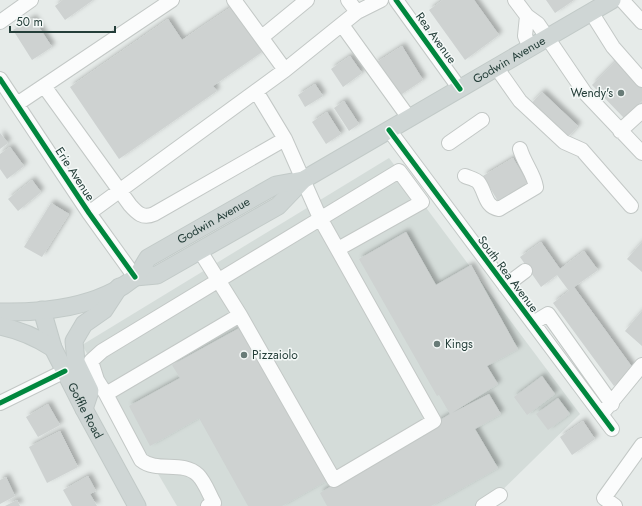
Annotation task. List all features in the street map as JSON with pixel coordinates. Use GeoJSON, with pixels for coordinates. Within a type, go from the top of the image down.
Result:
{"type":"FeatureCollection","features":[{"type":"Feature","properties":{"kind":"main road","name":"Godwin Avenue"},"geometry":{"type":"LineString","coordinates":[[135,277],[157,275],[278,206],[303,180],[612,0]]}},
{"type":"Feature","properties":{"kind":"main road","name":"Godwin Avenue"},"geometry":{"type":"LineString","coordinates":[[0,312],[72,307],[91,301],[135,277],[148,258],[276,185],[303,180]]}},
{"type":"Feature","properties":{"kind":"main road"},"geometry":{"type":"LineString","coordinates":[[84,409],[90,391],[76,362],[74,342],[84,324],[104,310],[119,287]]}},
{"type":"Feature","properties":{"kind":"main road","name":"Goffle Road"},"geometry":{"type":"LineString","coordinates":[[42,310],[53,348],[84,409],[137,506]]}},
{"type":"Feature","properties":{"kind":"main road"},"geometry":{"type":"LineString","coordinates":[[0,326],[20,330],[53,348]]}},
{"type":"Feature","properties":{"kind":"street"},"geometry":{"type":"LineString","coordinates":[[0,22],[31,0]]}},
{"type":"Feature","properties":{"kind":"street"},"geometry":{"type":"LineString","coordinates":[[17,104],[172,0]]}},
{"type":"Feature","properties":{"kind":"street"},"geometry":{"type":"LineString","coordinates":[[234,0],[285,70]]}},
{"type":"Feature","properties":{"kind":"street"},"geometry":{"type":"LineString","coordinates":[[262,37],[307,0]]}},
{"type":"Feature","properties":{"kind":"street"},"geometry":{"type":"LineString","coordinates":[[348,0],[357,12]]}},
{"type":"Feature","properties":{"kind":"street"},"geometry":{"type":"LineString","coordinates":[[89,213],[285,70],[357,12],[381,0]]}},
{"type":"Feature","properties":{"kind":"street","name":"Rea Avenue"},"geometry":{"type":"LineString","coordinates":[[396,0],[460,88]]}},
{"type":"Feature","properties":{"kind":"street"},"geometry":{"type":"LineString","coordinates":[[515,0],[526,16],[538,24],[548,37],[585,93],[642,153]]}},
{"type":"Feature","properties":{"kind":"street"},"geometry":{"type":"LineString","coordinates":[[622,0],[642,22]]}},
{"type":"Feature","properties":{"kind":"street"},"geometry":{"type":"LineString","coordinates":[[591,12],[613,47],[642,80]]}},
{"type":"Feature","properties":{"kind":"street"},"geometry":{"type":"LineString","coordinates":[[526,16],[525,36],[530,48]]}},
{"type":"Feature","properties":{"kind":"street"},"geometry":{"type":"LineString","coordinates":[[342,25],[409,118]]}},
{"type":"Feature","properties":{"kind":"street"},"geometry":{"type":"LineString","coordinates":[[496,67],[520,101],[564,142],[582,150],[631,206]]}},
{"type":"Feature","properties":{"kind":"street","name":"Erie Avenue"},"geometry":{"type":"LineString","coordinates":[[0,79],[89,213],[135,277]]}},
{"type":"Feature","properties":{"kind":"street"},"geometry":{"type":"LineString","coordinates":[[44,86],[136,212],[141,215],[150,216],[286,139]]}},
{"type":"Feature","properties":{"kind":"street"},"geometry":{"type":"LineString","coordinates":[[200,251],[220,280],[334,480],[434,421],[320,218],[286,139],[256,91]]}},
{"type":"Feature","properties":{"kind":"street"},"geometry":{"type":"LineString","coordinates":[[620,130],[642,111]]}},
{"type":"Feature","properties":{"kind":"street"},"geometry":{"type":"LineString","coordinates":[[449,143],[482,120]]}},
{"type":"Feature","properties":{"kind":"street","name":"South Rea Avenue"},"geometry":{"type":"LineString","coordinates":[[389,130],[612,429]]}},
{"type":"Feature","properties":{"kind":"street"},"geometry":{"type":"LineString","coordinates":[[465,176],[478,182],[489,204],[493,208],[499,208],[536,187],[534,180],[523,160],[520,150]]}},
{"type":"Feature","properties":{"kind":"street"},"geometry":{"type":"LineString","coordinates":[[213,505],[199,476],[191,470],[148,465],[141,460],[97,380],[91,361],[102,351],[400,171],[422,202],[338,249]]}},
{"type":"Feature","properties":{"kind":"street"},"geometry":{"type":"LineString","coordinates":[[408,182],[423,175]]}},
{"type":"Feature","properties":{"kind":"street"},"geometry":{"type":"LineString","coordinates":[[505,286],[526,271]]}},
{"type":"Feature","properties":{"kind":"street"},"geometry":{"type":"LineString","coordinates":[[533,324],[548,314],[612,404]]}},
{"type":"Feature","properties":{"kind":"street"},"geometry":{"type":"LineString","coordinates":[[106,394],[240,315]]}},
{"type":"Feature","properties":{"kind":"street"},"geometry":{"type":"LineString","coordinates":[[601,414],[612,404],[642,366]]}},
{"type":"Feature","properties":{"kind":"street"},"geometry":{"type":"LineString","coordinates":[[0,403],[65,371]]}},
{"type":"Feature","properties":{"kind":"street"},"geometry":{"type":"LineString","coordinates":[[615,506],[604,498],[642,445]]}},
{"type":"Feature","properties":{"kind":"street"},"geometry":{"type":"LineString","coordinates":[[483,506],[500,496]]}},
{"type":"Feature","properties":{"kind":"shaded area"},"geometry":{"type":"Polygon","coordinates":[[[389,158],[580,414],[486,506],[177,506],[82,345],[389,158]]]}},
{"type":"Feature","properties":{"kind":"building"},"geometry":{"type":"Polygon","coordinates":[[[63,0],[93,0],[65,20],[55,6],[63,0]]]}},
{"type":"Feature","properties":{"kind":"building"},"geometry":{"type":"Polygon","coordinates":[[[443,0],[474,0],[499,35],[465,60],[429,10],[443,0]]]}},
{"type":"Feature","properties":{"kind":"building"},"geometry":{"type":"Polygon","coordinates":[[[546,0],[574,0],[555,13],[546,0]]]}},
{"type":"Feature","properties":{"kind":"building"},"geometry":{"type":"Polygon","coordinates":[[[231,7],[262,52],[213,86],[217,91],[119,159],[70,87],[168,19],[182,40],[231,7]]]}},
{"type":"Feature","properties":{"kind":"building"},"geometry":{"type":"Polygon","coordinates":[[[33,18],[52,47],[32,60],[13,30],[33,18]]]}},
{"type":"Feature","properties":{"kind":"building"},"geometry":{"type":"Polygon","coordinates":[[[402,46],[423,80],[396,98],[374,64],[402,46]]]}},
{"type":"Feature","properties":{"kind":"building"},"geometry":{"type":"Polygon","coordinates":[[[350,56],[362,73],[343,87],[331,69],[350,56]]]}},
{"type":"Feature","properties":{"kind":"building","name":"Wendy's"},"geometry":{"type":"Polygon","coordinates":[[[618,59],[642,85],[642,101],[624,118],[592,85],[618,59]]]}},
{"type":"Feature","properties":{"kind":"building"},"geometry":{"type":"Polygon","coordinates":[[[315,84],[323,96],[305,107],[298,95],[315,84]]]}},
{"type":"Feature","properties":{"kind":"building"},"geometry":{"type":"Polygon","coordinates":[[[542,92],[578,126],[566,139],[530,105],[542,92]]]}},
{"type":"Feature","properties":{"kind":"building"},"geometry":{"type":"Polygon","coordinates":[[[344,101],[359,124],[349,131],[334,108],[344,101]]]}},
{"type":"Feature","properties":{"kind":"building"},"geometry":{"type":"Polygon","coordinates":[[[327,112],[341,134],[326,144],[312,122],[327,112]]]}},
{"type":"Feature","properties":{"kind":"building"},"geometry":{"type":"Polygon","coordinates":[[[0,133],[8,143],[0,149],[0,133]]]}},
{"type":"Feature","properties":{"kind":"building"},"geometry":{"type":"Polygon","coordinates":[[[10,147],[24,166],[7,179],[0,169],[0,154],[10,147]]]}},
{"type":"Feature","properties":{"kind":"building"},"geometry":{"type":"Polygon","coordinates":[[[513,158],[529,185],[499,203],[483,176],[513,158]]]}},
{"type":"Feature","properties":{"kind":"building"},"geometry":{"type":"Polygon","coordinates":[[[32,180],[41,192],[18,211],[8,199],[32,180]]]}},
{"type":"Feature","properties":{"kind":"building"},"geometry":{"type":"Polygon","coordinates":[[[51,203],[69,214],[42,257],[24,247],[51,203]]]}},
{"type":"Feature","properties":{"kind":"building"},"geometry":{"type":"Polygon","coordinates":[[[406,232],[436,285],[471,265],[518,349],[487,366],[498,384],[452,413],[489,394],[501,414],[475,429],[498,468],[431,506],[327,506],[320,493],[450,414],[439,395],[437,396],[359,259],[406,232]]]}},
{"type":"Feature","properties":{"kind":"building"},"geometry":{"type":"Polygon","coordinates":[[[541,242],[560,269],[584,251],[598,270],[574,287],[635,371],[614,386],[553,303],[569,291],[557,275],[541,287],[520,257],[541,242]]]}},
{"type":"Feature","properties":{"kind":"building"},"geometry":{"type":"Polygon","coordinates":[[[642,242],[642,272],[627,259],[642,242]]]}},
{"type":"Feature","properties":{"kind":"building"},"geometry":{"type":"Polygon","coordinates":[[[642,311],[642,346],[625,331],[642,311]]]}},
{"type":"Feature","properties":{"kind":"building"},"geometry":{"type":"Polygon","coordinates":[[[243,326],[328,480],[282,506],[248,506],[199,418],[150,446],[129,406],[180,378],[172,365],[243,326]]]}},
{"type":"Feature","properties":{"kind":"building"},"geometry":{"type":"Polygon","coordinates":[[[542,376],[555,394],[527,415],[514,397],[542,376]]]}},
{"type":"Feature","properties":{"kind":"building"},"geometry":{"type":"Polygon","coordinates":[[[558,398],[570,414],[548,430],[536,414],[558,398]]]}},
{"type":"Feature","properties":{"kind":"building"},"geometry":{"type":"Polygon","coordinates":[[[48,404],[60,425],[38,437],[26,417],[48,404]]]}},
{"type":"Feature","properties":{"kind":"building"},"geometry":{"type":"Polygon","coordinates":[[[583,421],[595,439],[572,455],[560,437],[583,421]]]}},
{"type":"Feature","properties":{"kind":"building"},"geometry":{"type":"Polygon","coordinates":[[[60,431],[78,467],[47,483],[29,447],[60,431]]]}},
{"type":"Feature","properties":{"kind":"building"},"geometry":{"type":"Polygon","coordinates":[[[88,476],[96,491],[90,494],[97,506],[72,506],[63,490],[88,476]]]}},
{"type":"Feature","properties":{"kind":"building"},"geometry":{"type":"Polygon","coordinates":[[[6,477],[15,496],[0,504],[0,480],[6,477]]]}},
{"type":"Feature","properties":{"kind":"building"},"geometry":{"type":"Polygon","coordinates":[[[17,500],[20,506],[5,506],[17,500]]]}},
{"type":"Feature","properties":{"kind":"cycle path"},"geometry":{"type":"LineString","coordinates":[[396,0],[460,89]]}},
{"type":"Feature","properties":{"kind":"cycle path"},"geometry":{"type":"LineString","coordinates":[[0,79],[89,213],[135,277]]}},
{"type":"Feature","properties":{"kind":"cycle path"},"geometry":{"type":"LineString","coordinates":[[389,130],[612,429]]}},
{"type":"Feature","properties":{"kind":"cycle path"},"geometry":{"type":"LineString","coordinates":[[0,403],[65,371]]}},
{"type":"Feature","properties":{"kind":"place","name":"Wendy's"},"geometry":{"type":"Point","coordinates":[621,93]}},
{"type":"Feature","properties":{"kind":"place","name":"Kings"},"geometry":{"type":"Point","coordinates":[437,344]}},
{"type":"Feature","properties":{"kind":"place","name":"Pizzaiolo"},"geometry":{"type":"Point","coordinates":[244,355]}}]}
